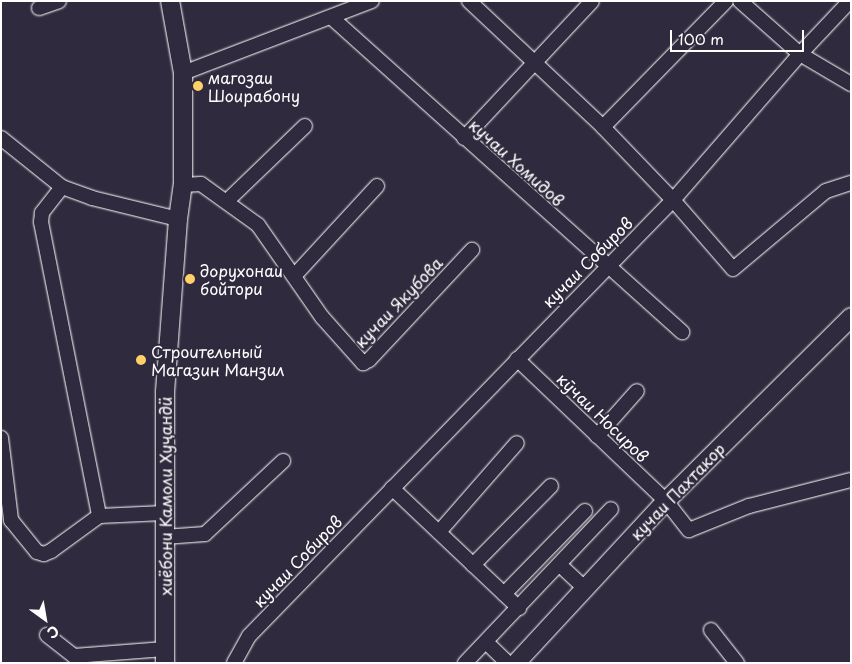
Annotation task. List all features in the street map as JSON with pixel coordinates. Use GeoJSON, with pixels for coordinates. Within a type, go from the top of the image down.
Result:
{"type":"FeatureCollection","features":[{"type":"Feature","properties":{"kind":"main road","name":"хиёбони Камоли Хуҷандӣ"},"geometry":{"type":"LineString","coordinates":[[165,656],[165,392],[178,219],[183,185],[183,73],[170,1]]}},
{"type":"Feature","properties":{"kind":"main road","name":"кучаи Пахтакор"},"geometry":{"type":"LineString","coordinates":[[516,663],[666,501],[848,324]]}},
{"type":"Feature","properties":{"kind":"street"},"geometry":{"type":"LineString","coordinates":[[39,8],[59,1]]}},
{"type":"Feature","properties":{"kind":"street"},"geometry":{"type":"LineString","coordinates":[[183,73],[372,1]]}},
{"type":"Feature","properties":{"kind":"street"},"geometry":{"type":"LineString","coordinates":[[469,1],[535,61],[603,127],[673,200],[733,269],[826,191],[851,183]]}},
{"type":"Feature","properties":{"kind":"street"},"geometry":{"type":"LineString","coordinates":[[464,138],[592,1]]}},
{"type":"Feature","properties":{"kind":"street"},"geometry":{"type":"LineString","coordinates":[[603,127],[726,1]]}},
{"type":"Feature","properties":{"kind":"street"},"geometry":{"type":"LineString","coordinates":[[740,1],[800,54],[851,84]]}},
{"type":"Feature","properties":{"kind":"street","name":"кучаи Собиров"},"geometry":{"type":"LineString","coordinates":[[234,663],[249,636],[606,266],[673,200],[800,54],[850,1]]}},
{"type":"Feature","properties":{"kind":"street","name":"кучаи Хомидов"},"geometry":{"type":"LineString","coordinates":[[331,17],[606,266],[682,332]]}},
{"type":"Feature","properties":{"kind":"street"},"geometry":{"type":"LineString","coordinates":[[227,201],[304,126]]}},
{"type":"Feature","properties":{"kind":"street"},"geometry":{"type":"LineString","coordinates":[[1,138],[62,187],[92,198],[178,219]]}},
{"type":"Feature","properties":{"kind":"street","name":"кучаи Якубова"},"geometry":{"type":"LineString","coordinates":[[183,185],[201,184],[258,225],[295,275],[322,317],[363,363],[369,360],[472,250]]}},
{"type":"Feature","properties":{"kind":"street"},"geometry":{"type":"LineString","coordinates":[[295,275],[377,186]]}},
{"type":"Feature","properties":{"kind":"street"},"geometry":{"type":"LineString","coordinates":[[62,187],[42,214],[41,222],[99,516]]}},
{"type":"Feature","properties":{"kind":"street","name":"кӯчаи Носиров"},"geometry":{"type":"LineString","coordinates":[[517,358],[666,501],[689,530],[749,506],[851,480]]}},
{"type":"Feature","properties":{"kind":"street"},"geometry":{"type":"LineString","coordinates":[[598,436],[637,391]]}},
{"type":"Feature","properties":{"kind":"street"},"geometry":{"type":"LineString","coordinates":[[1,438],[6,515],[37,552],[44,554],[99,516],[164,513]]}},
{"type":"Feature","properties":{"kind":"street"},"geometry":{"type":"LineString","coordinates":[[439,532],[517,443]]}},
{"type":"Feature","properties":{"kind":"street"},"geometry":{"type":"LineString","coordinates":[[164,537],[206,534],[283,461]]}},
{"type":"Feature","properties":{"kind":"street"},"geometry":{"type":"LineString","coordinates":[[474,565],[551,486]]}},
{"type":"Feature","properties":{"kind":"street"},"geometry":{"type":"LineString","coordinates":[[392,488],[519,608]]}},
{"type":"Feature","properties":{"kind":"street"},"geometry":{"type":"LineString","coordinates":[[465,663],[560,566],[611,509]]}},
{"type":"Feature","properties":{"kind":"street"},"geometry":{"type":"LineString","coordinates":[[504,594],[585,511]]}},
{"type":"Feature","properties":{"kind":"street"},"geometry":{"type":"LineString","coordinates":[[560,566],[585,588]]}},
{"type":"Feature","properties":{"kind":"street"},"geometry":{"type":"LineString","coordinates":[[711,630],[737,663]]}},
{"type":"Feature","properties":{"kind":"street"},"geometry":{"type":"LineString","coordinates":[[47,635],[74,656],[165,656]]}},
{"type":"Feature","properties":{"kind":"street"},"geometry":{"type":"LineString","coordinates":[[486,642],[508,663]]}},
{"type":"Feature","properties":{"kind":"place","name":"магозаи Шоирабону"},"geometry":{"type":"Point","coordinates":[198,86]}},
{"type":"Feature","properties":{"kind":"place","name":"дорухонаи бойтори"},"geometry":{"type":"Point","coordinates":[190,279]}},
{"type":"Feature","properties":{"kind":"place","name":"Строительный Магазин Манзил"},"geometry":{"type":"Point","coordinates":[141,360]}}]}
